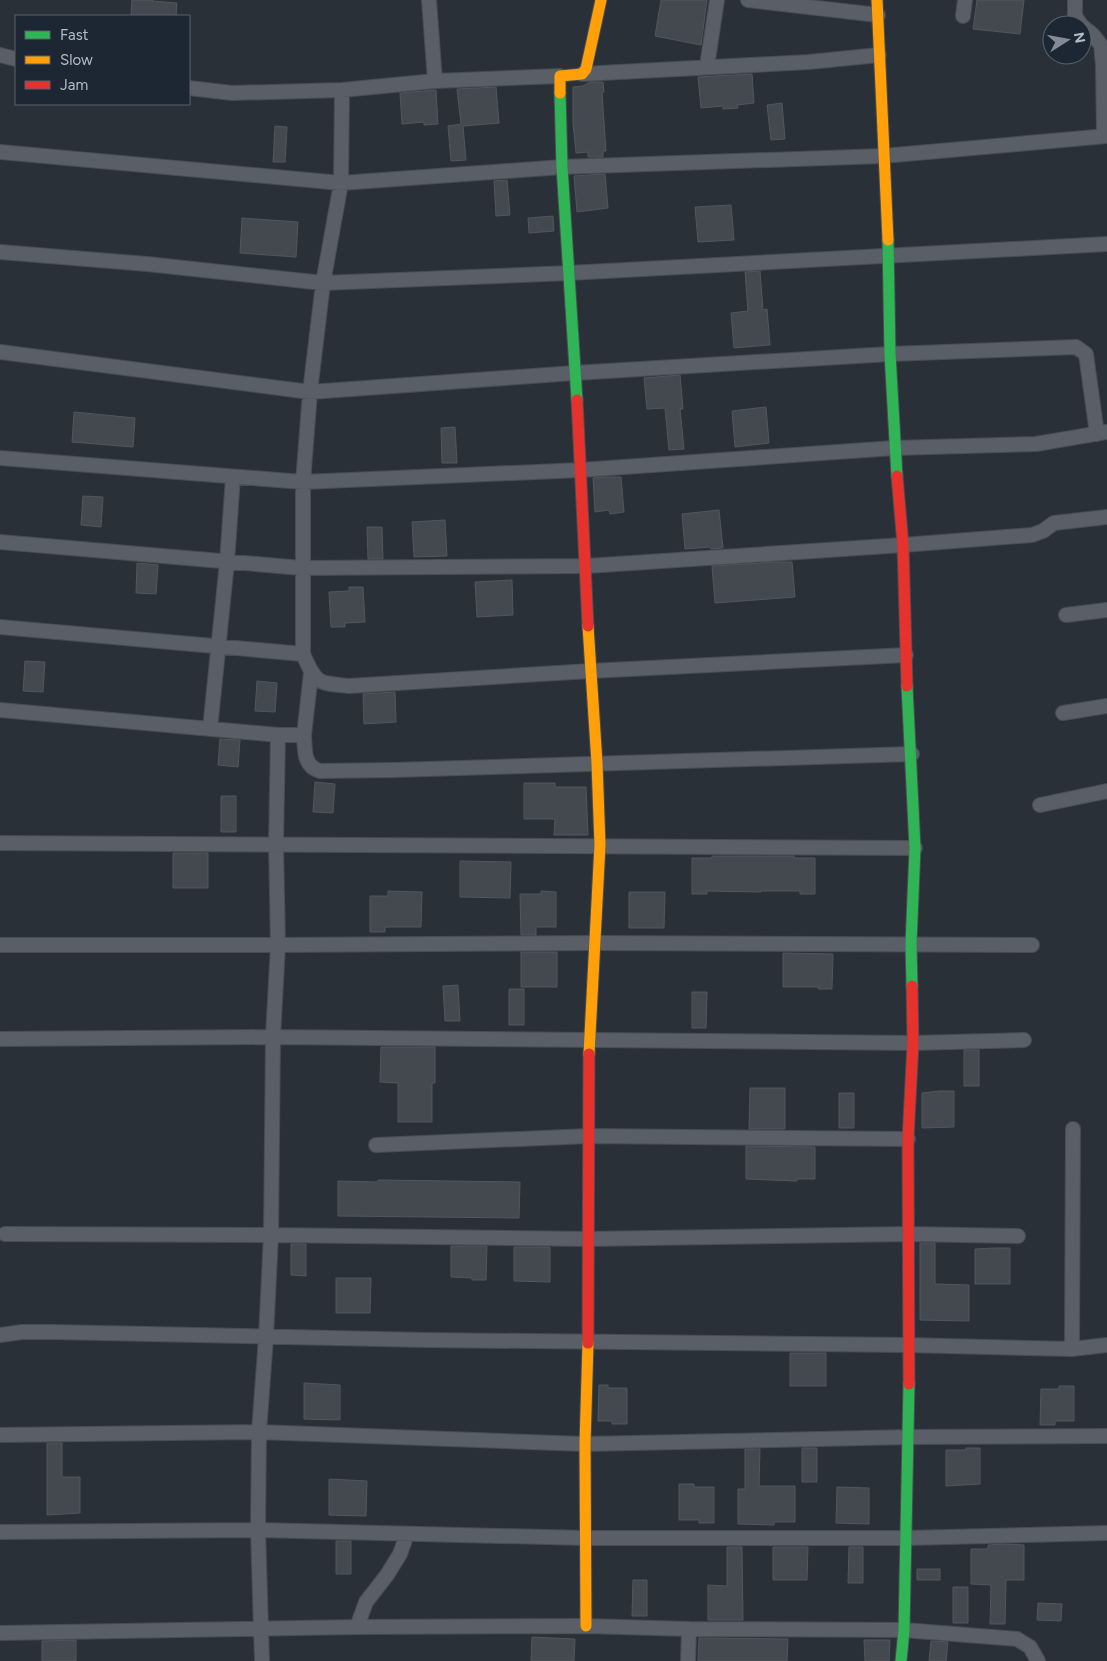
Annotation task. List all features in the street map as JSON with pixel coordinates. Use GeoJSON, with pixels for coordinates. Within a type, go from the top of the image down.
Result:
{"type":"FeatureCollection","features":[{"type":"Feature","properties":{"kind":"street"},"geometry":{"type":"LineString","coordinates":[[429,0],[435,81]]}},
{"type":"Feature","properties":{"kind":"street"},"geometry":{"type":"LineString","coordinates":[[582,74],[590,58],[601,0]]}},
{"type":"Feature","properties":{"kind":"street"},"geometry":{"type":"LineString","coordinates":[[708,66],[717,0]]}},
{"type":"Feature","properties":{"kind":"street"},"geometry":{"type":"LineString","coordinates":[[748,0],[878,16]]}},
{"type":"Feature","properties":{"kind":"street"},"geometry":{"type":"LineString","coordinates":[[877,0],[889,256],[890,354],[894,448],[903,545],[914,848],[911,944],[913,1043],[908,1140],[907,1345],[909,1437],[904,1630],[901,1661]]}},
{"type":"Feature","properties":{"kind":"street"},"geometry":{"type":"LineString","coordinates":[[963,16],[965,0]]}},
{"type":"Feature","properties":{"kind":"street"},"geometry":{"type":"LineString","coordinates":[[1075,0],[1075,15]]}},
{"type":"Feature","properties":{"kind":"street"},"geometry":{"type":"LineString","coordinates":[[0,152],[341,183],[562,167],[884,156],[1106,136],[1101,45],[1092,34]]}},
{"type":"Feature","properties":{"kind":"street"},"geometry":{"type":"LineString","coordinates":[[0,55],[15,59]]}},
{"type":"Feature","properties":{"kind":"street"},"geometry":{"type":"LineString","coordinates":[[190,88],[232,93],[342,90],[435,81],[809,62],[879,56]]}},
{"type":"Feature","properties":{"kind":"street"},"geometry":{"type":"LineString","coordinates":[[560,76],[562,167],[574,373],[582,470],[590,671],[597,763],[600,845],[589,1041],[588,1342],[585,1444],[586,1626]]}},
{"type":"Feature","properties":{"kind":"street"},"geometry":{"type":"LineString","coordinates":[[342,90],[341,183],[323,284],[310,392],[303,482],[303,654],[311,673],[320,682],[349,686],[590,671],[906,655]]}},
{"type":"Feature","properties":{"kind":"street"},"geometry":{"type":"LineString","coordinates":[[0,252],[147,264],[323,284],[569,274],[1107,244]]}},
{"type":"Feature","properties":{"kind":"street"},"geometry":{"type":"LineString","coordinates":[[0,352],[310,392],[574,373],[890,354],[1076,347],[1086,354],[1102,433],[1036,444],[894,448],[582,470],[303,482],[0,458]]}},
{"type":"Feature","properties":{"kind":"street"},"geometry":{"type":"LineString","coordinates":[[210,728],[227,562],[233,477]]}},
{"type":"Feature","properties":{"kind":"street"},"geometry":{"type":"LineString","coordinates":[[0,542],[302,568],[587,566],[1032,535],[1043,531],[1054,523],[1107,517]]}},
{"type":"Feature","properties":{"kind":"street"},"geometry":{"type":"LineString","coordinates":[[1066,615],[1107,610]]}},
{"type":"Feature","properties":{"kind":"street"},"geometry":{"type":"LineString","coordinates":[[0,627],[303,654]]}},
{"type":"Feature","properties":{"kind":"street"},"geometry":{"type":"LineString","coordinates":[[311,673],[304,735],[306,760],[310,766],[320,771],[912,754]]}},
{"type":"Feature","properties":{"kind":"street"},"geometry":{"type":"LineString","coordinates":[[1063,713],[1107,706]]}},
{"type":"Feature","properties":{"kind":"street"},"geometry":{"type":"LineString","coordinates":[[0,710],[278,735],[304,735]]}},
{"type":"Feature","properties":{"kind":"street"},"geometry":{"type":"LineString","coordinates":[[262,1661],[258,1530],[259,1432],[271,1235],[273,1038],[278,946],[276,845],[278,735]]}},
{"type":"Feature","properties":{"kind":"street"},"geometry":{"type":"LineString","coordinates":[[1040,805],[1107,792]]}},
{"type":"Feature","properties":{"kind":"street"},"geometry":{"type":"LineString","coordinates":[[0,843],[914,848]]}},
{"type":"Feature","properties":{"kind":"street"},"geometry":{"type":"LineString","coordinates":[[0,945],[1032,944]]}},
{"type":"Feature","properties":{"kind":"street"},"geometry":{"type":"LineString","coordinates":[[0,1039],[273,1038],[913,1043],[1024,1040]]}},
{"type":"Feature","properties":{"kind":"street"},"geometry":{"type":"LineString","coordinates":[[1072,1349],[1073,1130]]}},
{"type":"Feature","properties":{"kind":"street"},"geometry":{"type":"LineString","coordinates":[[376,1145],[589,1136],[908,1140]]}},
{"type":"Feature","properties":{"kind":"street"},"geometry":{"type":"LineString","coordinates":[[5,1234],[588,1239],[908,1234],[1018,1236]]}},
{"type":"Feature","properties":{"kind":"street"},"geometry":{"type":"LineString","coordinates":[[0,1335],[22,1332],[53,1332],[1072,1349],[1107,1345]]}},
{"type":"Feature","properties":{"kind":"street"},"geometry":{"type":"LineString","coordinates":[[0,1435],[259,1432],[585,1444],[909,1437],[1107,1436]]}},
{"type":"Feature","properties":{"kind":"street"},"geometry":{"type":"LineString","coordinates":[[0,1532],[258,1530],[585,1538],[907,1538],[1107,1533]]}},
{"type":"Feature","properties":{"kind":"street"},"geometry":{"type":"LineString","coordinates":[[357,1626],[366,1602],[388,1575],[400,1554],[407,1534]]}},
{"type":"Feature","properties":{"kind":"street"},"geometry":{"type":"LineString","coordinates":[[0,1633],[357,1626],[586,1626],[689,1629],[904,1630],[1017,1639],[1030,1647],[1038,1661]]}},
{"type":"Feature","properties":{"kind":"street"},"geometry":{"type":"LineString","coordinates":[[688,1661],[689,1629]]}},
{"type":"Feature","properties":{"kind":"building"},"geometry":{"type":"Polygon","coordinates":[[[132,0],[177,3],[176,15],[131,15],[132,0]]]}},
{"type":"Feature","properties":{"kind":"building"},"geometry":{"type":"Polygon","coordinates":[[[661,0],[707,0],[701,45],[655,36],[661,0]]]}},
{"type":"Feature","properties":{"kind":"building"},"geometry":{"type":"Polygon","coordinates":[[[977,0],[1024,0],[1020,34],[973,29],[977,0]]]}},
{"type":"Feature","properties":{"kind":"building"},"geometry":{"type":"Polygon","coordinates":[[[752,74],[754,103],[737,105],[738,108],[723,109],[723,106],[701,108],[698,77],[752,74]]]}},
{"type":"Feature","properties":{"kind":"building"},"geometry":{"type":"Polygon","coordinates":[[[590,82],[603,82],[606,151],[603,151],[603,157],[588,157],[588,152],[576,153],[573,123],[573,87],[583,86],[590,82]]]}},
{"type":"Feature","properties":{"kind":"building"},"geometry":{"type":"Polygon","coordinates":[[[496,87],[499,123],[463,126],[466,160],[451,161],[448,126],[461,124],[457,89],[496,87]]]}},
{"type":"Feature","properties":{"kind":"building"},"geometry":{"type":"Polygon","coordinates":[[[436,90],[438,124],[424,125],[424,122],[402,124],[400,93],[436,90]]]}},
{"type":"Feature","properties":{"kind":"building"},"geometry":{"type":"Polygon","coordinates":[[[782,103],[785,139],[771,140],[767,105],[782,103]]]}},
{"type":"Feature","properties":{"kind":"building"},"geometry":{"type":"Polygon","coordinates":[[[275,126],[287,127],[285,162],[273,162],[275,126]]]}},
{"type":"Feature","properties":{"kind":"building"},"geometry":{"type":"Polygon","coordinates":[[[605,174],[608,208],[577,212],[574,176],[605,174]]]}},
{"type":"Feature","properties":{"kind":"building"},"geometry":{"type":"Polygon","coordinates":[[[507,180],[510,215],[496,216],[494,181],[507,180]]]}},
{"type":"Feature","properties":{"kind":"building"},"geometry":{"type":"Polygon","coordinates":[[[731,205],[734,240],[698,242],[695,207],[731,205]]]}},
{"type":"Feature","properties":{"kind":"building"},"geometry":{"type":"Polygon","coordinates":[[[553,216],[554,231],[529,233],[528,218],[553,216]]]}},
{"type":"Feature","properties":{"kind":"building"},"geometry":{"type":"Polygon","coordinates":[[[242,218],[298,222],[296,257],[240,253],[242,218]]]}},
{"type":"Feature","properties":{"kind":"building"},"geometry":{"type":"Polygon","coordinates":[[[760,271],[763,310],[767,309],[770,345],[734,348],[731,313],[748,311],[745,272],[760,271]]]}},
{"type":"Feature","properties":{"kind":"building"},"geometry":{"type":"Polygon","coordinates":[[[680,375],[683,409],[680,409],[684,449],[669,450],[665,408],[647,409],[644,378],[680,375]]]}},
{"type":"Feature","properties":{"kind":"building"},"geometry":{"type":"Polygon","coordinates":[[[766,407],[769,443],[735,447],[732,411],[766,407]]]}},
{"type":"Feature","properties":{"kind":"building"},"geometry":{"type":"Polygon","coordinates":[[[74,412],[135,418],[133,447],[72,442],[74,412]]]}},
{"type":"Feature","properties":{"kind":"building"},"geometry":{"type":"Polygon","coordinates":[[[455,427],[457,463],[442,463],[441,428],[455,427]]]}},
{"type":"Feature","properties":{"kind":"building"},"geometry":{"type":"Polygon","coordinates":[[[621,477],[624,512],[610,514],[609,510],[595,512],[593,478],[621,477]]]}},
{"type":"Feature","properties":{"kind":"building"},"geometry":{"type":"Polygon","coordinates":[[[83,496],[103,497],[101,527],[81,525],[83,496]]]}},
{"type":"Feature","properties":{"kind":"building"},"geometry":{"type":"Polygon","coordinates":[[[719,510],[723,548],[685,549],[682,514],[719,510]]]}},
{"type":"Feature","properties":{"kind":"building"},"geometry":{"type":"Polygon","coordinates":[[[445,520],[447,556],[414,557],[412,522],[445,520]]]}},
{"type":"Feature","properties":{"kind":"building"},"geometry":{"type":"Polygon","coordinates":[[[367,527],[382,527],[383,559],[368,559],[367,527]]]}},
{"type":"Feature","properties":{"kind":"building"},"geometry":{"type":"Polygon","coordinates":[[[792,562],[795,597],[715,603],[712,566],[792,562]]]}},
{"type":"Feature","properties":{"kind":"building"},"geometry":{"type":"Polygon","coordinates":[[[137,563],[158,565],[156,594],[136,593],[137,563]]]}},
{"type":"Feature","properties":{"kind":"building"},"geometry":{"type":"Polygon","coordinates":[[[512,580],[513,615],[477,617],[475,582],[512,580]]]}},
{"type":"Feature","properties":{"kind":"building"},"geometry":{"type":"Polygon","coordinates":[[[349,587],[363,587],[365,622],[345,623],[345,627],[331,627],[329,592],[349,591],[349,587]]]}},
{"type":"Feature","properties":{"kind":"building"},"geometry":{"type":"Polygon","coordinates":[[[25,661],[45,662],[43,692],[23,691],[25,661]]]}},
{"type":"Feature","properties":{"kind":"building"},"geometry":{"type":"Polygon","coordinates":[[[257,681],[277,683],[275,712],[255,711],[257,681]]]}},
{"type":"Feature","properties":{"kind":"building"},"geometry":{"type":"Polygon","coordinates":[[[395,692],[396,722],[364,724],[363,694],[395,692]]]}},
{"type":"Feature","properties":{"kind":"building"},"geometry":{"type":"Polygon","coordinates":[[[220,739],[240,740],[238,767],[218,765],[220,739]]]}},
{"type":"Feature","properties":{"kind":"building"},"geometry":{"type":"Polygon","coordinates":[[[315,782],[335,784],[333,813],[313,812],[315,782]]]}},
{"type":"Feature","properties":{"kind":"building"},"geometry":{"type":"Polygon","coordinates":[[[524,783],[555,783],[555,787],[586,787],[588,835],[554,835],[555,819],[524,819],[524,783]]]}},
{"type":"Feature","properties":{"kind":"building"},"geometry":{"type":"Polygon","coordinates":[[[221,796],[236,796],[236,832],[221,832],[221,796]]]}},
{"type":"Feature","properties":{"kind":"building"},"geometry":{"type":"Polygon","coordinates":[[[173,853],[208,853],[208,888],[173,888],[173,853]]]}},
{"type":"Feature","properties":{"kind":"building"},"geometry":{"type":"Polygon","coordinates":[[[712,856],[794,856],[794,858],[815,858],[815,894],[800,894],[800,891],[707,891],[707,894],[692,894],[692,858],[712,858],[712,856]]]}},
{"type":"Feature","properties":{"kind":"building"},"geometry":{"type":"Polygon","coordinates":[[[460,861],[511,862],[510,898],[460,897],[460,861]]]}},
{"type":"Feature","properties":{"kind":"building"},"geometry":{"type":"Polygon","coordinates":[[[388,891],[422,892],[421,927],[385,927],[385,932],[370,932],[370,896],[388,896],[388,891]]]}},
{"type":"Feature","properties":{"kind":"building"},"geometry":{"type":"Polygon","coordinates":[[[541,891],[556,892],[556,927],[536,927],[536,935],[521,935],[520,894],[541,894],[541,891]]]}},
{"type":"Feature","properties":{"kind":"building"},"geometry":{"type":"Polygon","coordinates":[[[629,892],[665,892],[664,928],[629,928],[629,892]]]}},
{"type":"Feature","properties":{"kind":"building"},"geometry":{"type":"Polygon","coordinates":[[[521,952],[557,952],[557,987],[521,987],[521,952]]]}},
{"type":"Feature","properties":{"kind":"building"},"geometry":{"type":"Polygon","coordinates":[[[783,953],[833,954],[832,989],[783,987],[783,953]]]}},
{"type":"Feature","properties":{"kind":"building"},"geometry":{"type":"Polygon","coordinates":[[[458,985],[460,1021],[445,1021],[443,986],[458,985]]]}},
{"type":"Feature","properties":{"kind":"building"},"geometry":{"type":"Polygon","coordinates":[[[509,989],[524,989],[524,1025],[509,1025],[509,989]]]}},
{"type":"Feature","properties":{"kind":"building"},"geometry":{"type":"Polygon","coordinates":[[[692,992],[707,992],[706,1028],[692,1028],[692,992]]]}},
{"type":"Feature","properties":{"kind":"building"},"geometry":{"type":"Polygon","coordinates":[[[381,1047],[435,1047],[435,1083],[432,1083],[432,1122],[398,1122],[398,1083],[380,1082],[381,1047]]]}},
{"type":"Feature","properties":{"kind":"building"},"geometry":{"type":"Polygon","coordinates":[[[964,1050],[979,1050],[979,1086],[964,1086],[964,1050]]]}},
{"type":"Feature","properties":{"kind":"building"},"geometry":{"type":"Polygon","coordinates":[[[750,1088],[785,1088],[785,1129],[749,1129],[750,1088]]]}},
{"type":"Feature","properties":{"kind":"building"},"geometry":{"type":"Polygon","coordinates":[[[954,1091],[954,1127],[922,1128],[922,1093],[954,1091]]]}},
{"type":"Feature","properties":{"kind":"building"},"geometry":{"type":"Polygon","coordinates":[[[839,1093],[854,1093],[854,1128],[839,1128],[839,1093]]]}},
{"type":"Feature","properties":{"kind":"building"},"geometry":{"type":"Polygon","coordinates":[[[746,1146],[815,1147],[815,1179],[797,1179],[797,1181],[746,1179],[746,1146]]]}},
{"type":"Feature","properties":{"kind":"building"},"geometry":{"type":"Polygon","coordinates":[[[378,1180],[520,1182],[519,1218],[338,1216],[338,1181],[378,1182],[378,1180]]]}},
{"type":"Feature","properties":{"kind":"building"},"geometry":{"type":"Polygon","coordinates":[[[920,1243],[935,1243],[935,1284],[969,1285],[969,1321],[920,1320],[920,1243]]]}},
{"type":"Feature","properties":{"kind":"building"},"geometry":{"type":"Polygon","coordinates":[[[291,1244],[306,1244],[306,1276],[291,1275],[291,1244]]]}},
{"type":"Feature","properties":{"kind":"building"},"geometry":{"type":"Polygon","coordinates":[[[451,1246],[487,1246],[486,1280],[451,1277],[451,1246]]]}},
{"type":"Feature","properties":{"kind":"building"},"geometry":{"type":"Polygon","coordinates":[[[514,1247],[550,1247],[550,1282],[514,1281],[514,1247]]]}},
{"type":"Feature","properties":{"kind":"building"},"geometry":{"type":"Polygon","coordinates":[[[1010,1248],[1010,1284],[975,1284],[975,1249],[1010,1248]]]}},
{"type":"Feature","properties":{"kind":"building"},"geometry":{"type":"Polygon","coordinates":[[[336,1278],[371,1278],[370,1313],[336,1313],[336,1278]]]}},
{"type":"Feature","properties":{"kind":"building"},"geometry":{"type":"Polygon","coordinates":[[[790,1353],[826,1353],[826,1386],[790,1386],[790,1353]]]}},
{"type":"Feature","properties":{"kind":"building"},"geometry":{"type":"Polygon","coordinates":[[[304,1383],[340,1385],[340,1420],[304,1419],[304,1383]]]}},
{"type":"Feature","properties":{"kind":"building"},"geometry":{"type":"Polygon","coordinates":[[[599,1385],[608,1385],[608,1388],[627,1388],[627,1424],[612,1424],[612,1421],[598,1421],[599,1385]]]}},
{"type":"Feature","properties":{"kind":"building"},"geometry":{"type":"Polygon","coordinates":[[[1059,1386],[1074,1386],[1074,1421],[1055,1421],[1055,1425],[1040,1425],[1041,1389],[1059,1389],[1059,1386]]]}},
{"type":"Feature","properties":{"kind":"building"},"geometry":{"type":"Polygon","coordinates":[[[47,1443],[62,1443],[62,1477],[80,1477],[80,1513],[47,1515],[47,1443]]]}},
{"type":"Feature","properties":{"kind":"building"},"geometry":{"type":"Polygon","coordinates":[[[802,1448],[817,1448],[817,1482],[802,1482],[802,1448]]]}},
{"type":"Feature","properties":{"kind":"building"},"geometry":{"type":"Polygon","coordinates":[[[966,1448],[980,1448],[980,1484],[946,1486],[946,1450],[966,1450],[966,1448]]]}},
{"type":"Feature","properties":{"kind":"building"},"geometry":{"type":"Polygon","coordinates":[[[745,1449],[760,1449],[759,1486],[795,1486],[795,1522],[774,1522],[774,1525],[738,1524],[738,1489],[745,1489],[745,1449]]]}},
{"type":"Feature","properties":{"kind":"building"},"geometry":{"type":"Polygon","coordinates":[[[329,1479],[367,1481],[366,1516],[329,1515],[329,1479]]]}},
{"type":"Feature","properties":{"kind":"building"},"geometry":{"type":"Polygon","coordinates":[[[679,1484],[694,1484],[694,1487],[714,1487],[714,1523],[699,1523],[699,1520],[679,1520],[679,1484]]]}},
{"type":"Feature","properties":{"kind":"building"},"geometry":{"type":"Polygon","coordinates":[[[837,1487],[869,1488],[869,1524],[836,1523],[837,1487]]]}},
{"type":"Feature","properties":{"kind":"building"},"geometry":{"type":"Polygon","coordinates":[[[336,1541],[351,1541],[351,1574],[336,1574],[336,1541]]]}},
{"type":"Feature","properties":{"kind":"building"},"geometry":{"type":"Polygon","coordinates":[[[988,1545],[1024,1545],[1024,1580],[1006,1580],[1005,1624],[990,1624],[991,1585],[971,1584],[971,1549],[988,1549],[988,1545]]]}},
{"type":"Feature","properties":{"kind":"building"},"geometry":{"type":"Polygon","coordinates":[[[727,1547],[742,1547],[743,1620],[708,1620],[708,1585],[727,1586],[727,1547]]]}},
{"type":"Feature","properties":{"kind":"building"},"geometry":{"type":"Polygon","coordinates":[[[773,1547],[808,1547],[807,1580],[773,1580],[773,1547]]]}},
{"type":"Feature","properties":{"kind":"building"},"geometry":{"type":"Polygon","coordinates":[[[849,1547],[863,1547],[863,1583],[848,1583],[849,1547]]]}},
{"type":"Feature","properties":{"kind":"building"},"geometry":{"type":"Polygon","coordinates":[[[917,1569],[940,1569],[940,1580],[917,1580],[917,1569]]]}},
{"type":"Feature","properties":{"kind":"building"},"geometry":{"type":"Polygon","coordinates":[[[633,1580],[647,1580],[647,1616],[632,1616],[633,1580]]]}},
{"type":"Feature","properties":{"kind":"building"},"geometry":{"type":"Polygon","coordinates":[[[953,1587],[968,1587],[968,1623],[953,1623],[953,1587]]]}},
{"type":"Feature","properties":{"kind":"building"},"geometry":{"type":"Polygon","coordinates":[[[1038,1603],[1062,1604],[1061,1621],[1037,1620],[1038,1603]]]}},
{"type":"Feature","properties":{"kind":"building"},"geometry":{"type":"Polygon","coordinates":[[[532,1637],[575,1639],[574,1661],[531,1661],[532,1637]]]}},
{"type":"Feature","properties":{"kind":"building"},"geometry":{"type":"Polygon","coordinates":[[[699,1638],[788,1639],[787,1661],[698,1661],[699,1638]]]}},
{"type":"Feature","properties":{"kind":"building"},"geometry":{"type":"Polygon","coordinates":[[[76,1640],[76,1661],[42,1661],[42,1641],[76,1640]]]}},
{"type":"Feature","properties":{"kind":"building"},"geometry":{"type":"Polygon","coordinates":[[[864,1640],[890,1640],[889,1661],[865,1661],[864,1640]]]}},
{"type":"Feature","properties":{"kind":"building"},"geometry":{"type":"Polygon","coordinates":[[[931,1641],[948,1642],[946,1661],[929,1661],[931,1641]]]}},
{"type":"Feature","properties":{"kind":"traffic: fast"},"geometry":{"type":"LineString","coordinates":[[560,93],[562,167],[577,400]]}},
{"type":"Feature","properties":{"kind":"traffic: fast"},"geometry":{"type":"LineString","coordinates":[[888,240],[890,354],[897,476]]}},
{"type":"Feature","properties":{"kind":"traffic: fast"},"geometry":{"type":"LineString","coordinates":[[907,686],[915,848],[911,944],[912,986]]}},
{"type":"Feature","properties":{"kind":"traffic: fast"},"geometry":{"type":"LineString","coordinates":[[901,1661],[904,1630],[909,1384]]}},
{"type":"Feature","properties":{"kind":"traffic: slow"},"geometry":{"type":"LineString","coordinates":[[560,93],[560,76],[582,74],[586,69],[601,0]]}},
{"type":"Feature","properties":{"kind":"traffic: slow"},"geometry":{"type":"LineString","coordinates":[[877,0],[888,240]]}},
{"type":"Feature","properties":{"kind":"traffic: slow"},"geometry":{"type":"LineString","coordinates":[[588,626],[600,845],[589,1054]]}},
{"type":"Feature","properties":{"kind":"traffic: slow"},"geometry":{"type":"LineString","coordinates":[[586,1626],[585,1444],[588,1343]]}},
{"type":"Feature","properties":{"kind":"traffic: jam"},"geometry":{"type":"LineString","coordinates":[[577,400],[588,626]]}},
{"type":"Feature","properties":{"kind":"traffic: jam"},"geometry":{"type":"LineString","coordinates":[[897,476],[903,545],[907,686]]}},
{"type":"Feature","properties":{"kind":"traffic: jam"},"geometry":{"type":"LineString","coordinates":[[909,1384],[908,1139],[913,1043],[912,986]]}},
{"type":"Feature","properties":{"kind":"traffic: jam"},"geometry":{"type":"LineString","coordinates":[[588,1343],[589,1054]]}}]}
